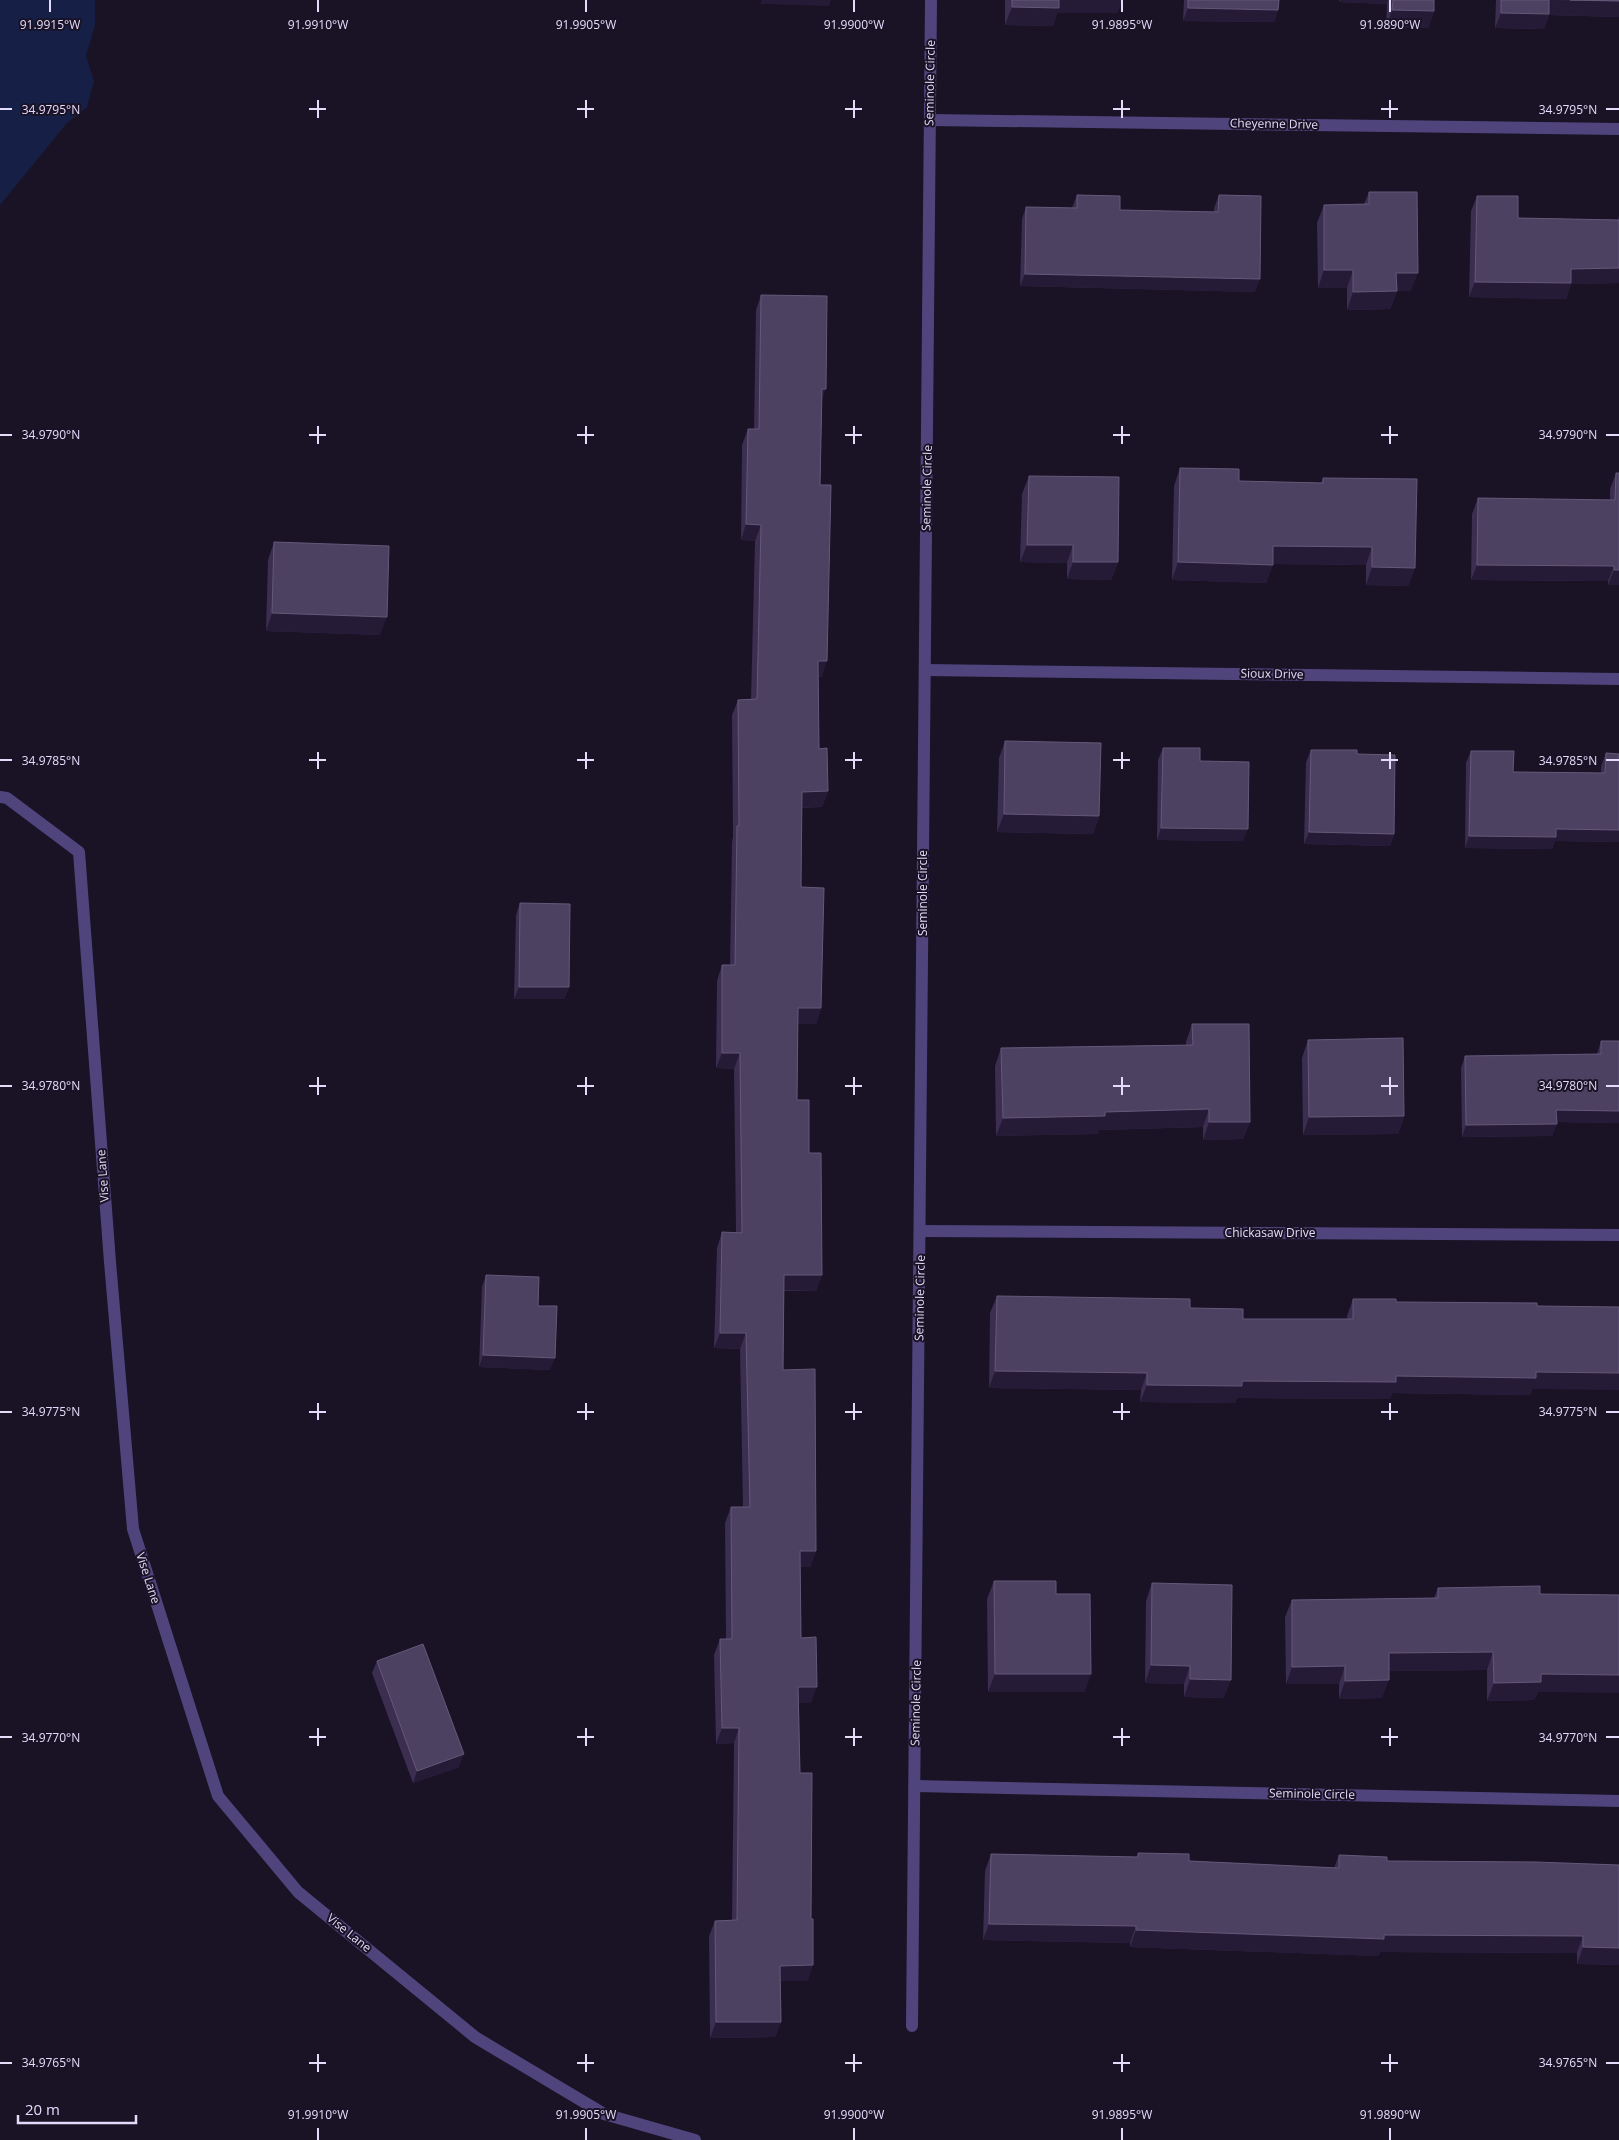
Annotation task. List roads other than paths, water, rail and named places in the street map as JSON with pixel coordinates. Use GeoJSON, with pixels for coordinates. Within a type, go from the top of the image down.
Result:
{"type":"FeatureCollection","features":[{"type":"Feature","properties":{"kind":"street","name":"Seminole Circle"},"geometry":{"type":"LineString","coordinates":[[912,2026],[931,0]]}},
{"type":"Feature","properties":{"kind":"street","name":"Cheyenne Drive"},"geometry":{"type":"LineString","coordinates":[[930,120],[1619,129]]}},
{"type":"Feature","properties":{"kind":"street","name":"Sioux Drive"},"geometry":{"type":"LineString","coordinates":[[925,670],[1619,679]]}},
{"type":"Feature","properties":{"kind":"street","name":"Vise Lane"},"geometry":{"type":"LineString","coordinates":[[0,797],[7,798],[79,852],[110,1262],[133,1529],[218,1796],[298,1892],[475,2037],[604,2114],[695,2140]]}},
{"type":"Feature","properties":{"kind":"street","name":"Chickasaw Drive"},"geometry":{"type":"LineString","coordinates":[[920,1231],[1619,1235]]}},
{"type":"Feature","properties":{"kind":"street","name":"Seminole Circle"},"geometry":{"type":"LineString","coordinates":[[915,1786],[1619,1801]]}},
{"type":"Feature","properties":{"kind":"water"},"geometry":{"type":"Polygon","coordinates":[[[0,0],[95,0],[95,25],[86,56],[94,81],[87,107],[67,123],[0,205],[0,0]]]}}]}
